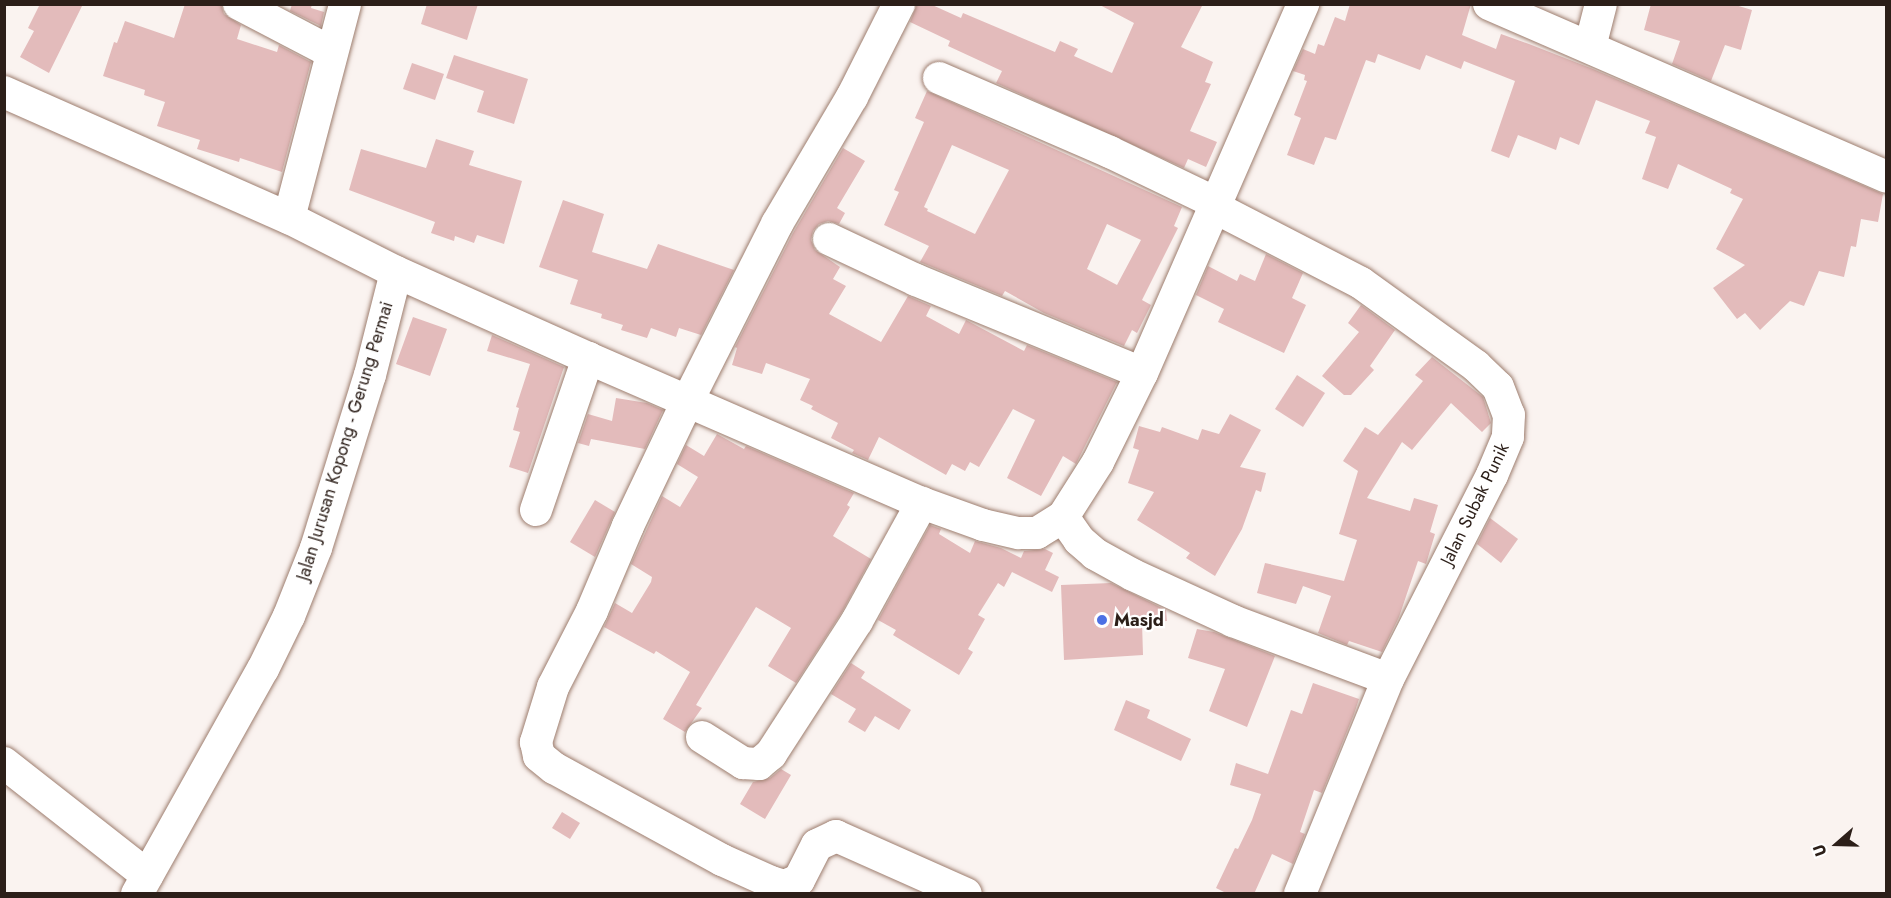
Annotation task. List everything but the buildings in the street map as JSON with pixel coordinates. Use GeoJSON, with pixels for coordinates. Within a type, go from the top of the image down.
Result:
{"type":"FeatureCollection","features":[{"type":"Feature","properties":{"kind":"street"},"geometry":{"type":"LineString","coordinates":[[239,4],[331,52]]}},
{"type":"Feature","properties":{"kind":"street"},"geometry":{"type":"LineString","coordinates":[[289,218],[345,4]]}},
{"type":"Feature","properties":{"kind":"street"},"geometry":{"type":"LineString","coordinates":[[899,4],[852,97],[777,224],[688,400],[628,526],[600,593],[553,687],[538,729],[536,742],[539,756],[554,768],[722,860],[771,882],[784,886],[799,880],[817,845],[836,836],[966,894]]}},
{"type":"Feature","properties":{"kind":"street"},"geometry":{"type":"LineString","coordinates":[[4,92],[289,218],[396,272],[588,358],[922,503],[983,525],[1019,533],[1037,533],[1063,517],[1098,462],[1142,373],[1303,4]]}},
{"type":"Feature","properties":{"kind":"street"},"geometry":{"type":"LineString","coordinates":[[1489,4],[1590,47],[1726,110],[1887,177]]}},
{"type":"Feature","properties":{"kind":"street"},"geometry":{"type":"LineString","coordinates":[[1590,47],[1601,4]]}},
{"type":"Feature","properties":{"kind":"street","name":"Jalan Subak Punik"},"geometry":{"type":"LineString","coordinates":[[939,78],[1070,134],[1215,205],[1361,283],[1476,366],[1498,387],[1505,400],[1509,415],[1508,437],[1469,521],[1388,679],[1300,894]]}},
{"type":"Feature","properties":{"kind":"street"},"geometry":{"type":"LineString","coordinates":[[829,239],[916,280],[1142,373]]}},
{"type":"Feature","properties":{"kind":"street","name":"Jalan Jurusan Kopong - Gerung Permai"},"geometry":{"type":"LineString","coordinates":[[142,884],[263,669],[289,616],[316,548],[370,375],[396,272]]}},
{"type":"Feature","properties":{"kind":"street"},"geometry":{"type":"LineString","coordinates":[[536,510],[588,358]]}},
{"type":"Feature","properties":{"kind":"street"},"geometry":{"type":"LineString","coordinates":[[702,736],[743,763],[759,764],[771,754],[857,621],[922,503]]}},
{"type":"Feature","properties":{"kind":"street"},"geometry":{"type":"LineString","coordinates":[[1063,517],[1079,540],[1095,554],[1133,575],[1233,621],[1388,679]]}},
{"type":"Feature","properties":{"kind":"street"},"geometry":{"type":"LineString","coordinates":[[4,764],[142,884]]}},
{"type":"Feature","properties":{"kind":"place","name":"Masjd"},"geometry":{"type":"Point","coordinates":[1102,620]}}]}
